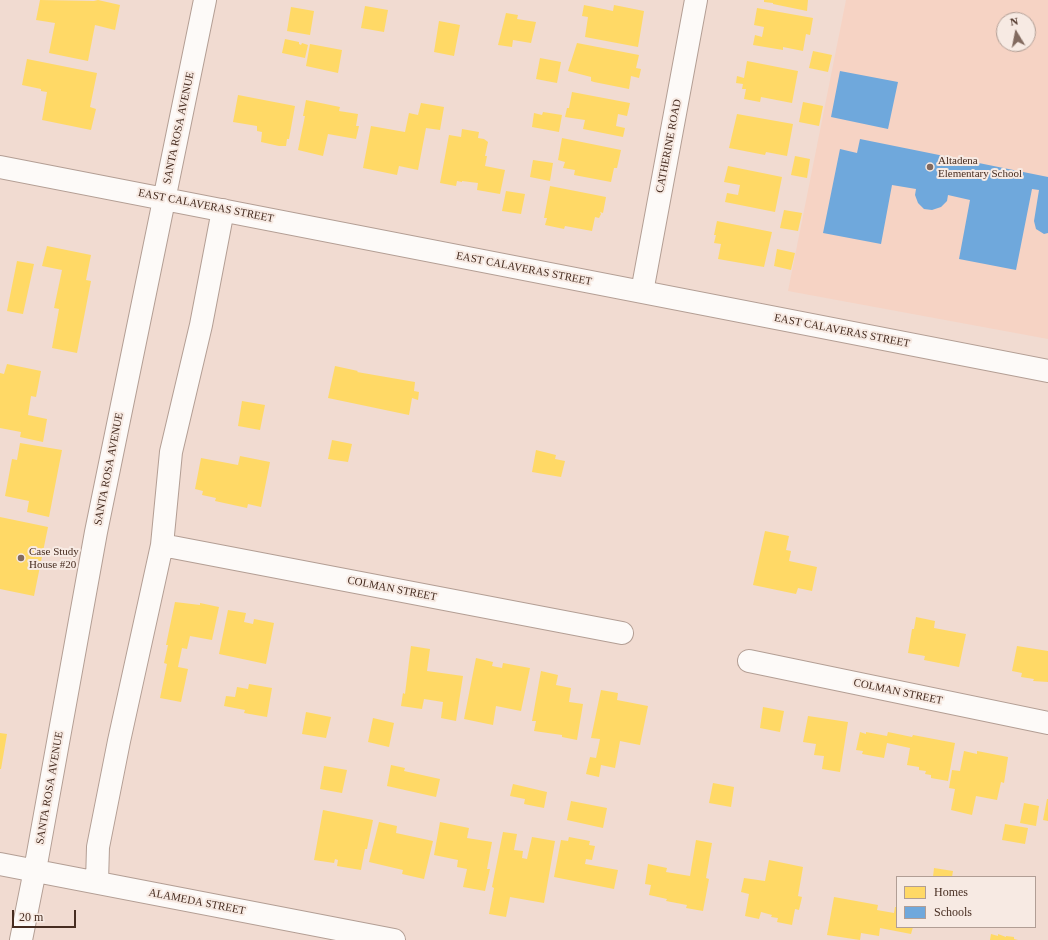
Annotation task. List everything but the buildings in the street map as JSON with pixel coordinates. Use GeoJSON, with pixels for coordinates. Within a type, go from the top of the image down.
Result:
{"type":"FeatureCollection","features":[{"type":"Feature","properties":{"kind":"street","name":"SANTA ROSA AVENUE"},"geometry":{"type":"LineString","coordinates":[[21,940],[96,532],[205,0]]}},
{"type":"Feature","properties":{"kind":"street","name":"CATHERINE ROAD"},"geometry":{"type":"LineString","coordinates":[[642,292],[696,0]]}},
{"type":"Feature","properties":{"kind":"street","name":"EAST CALAVERAS STREET"},"geometry":{"type":"LineString","coordinates":[[0,167],[1048,372]]}},
{"type":"Feature","properties":{"kind":"street"},"geometry":{"type":"LineString","coordinates":[[97,882],[98,847],[119,741],[162,545],[171,452],[201,325],[223,210]]}},
{"type":"Feature","properties":{"kind":"street","name":"COLMAN STREET"},"geometry":{"type":"LineString","coordinates":[[162,545],[622,633]]}},
{"type":"Feature","properties":{"kind":"street","name":"COLMAN STREET"},"geometry":{"type":"LineString","coordinates":[[749,661],[1048,723]]}},
{"type":"Feature","properties":{"kind":"street","name":"ALAMEDA STREET"},"geometry":{"type":"LineString","coordinates":[[0,864],[394,940]]}},
{"type":"Feature","properties":{"kind":"shaded area","name":"Altadena Elementary School"},"geometry":{"type":"Polygon","coordinates":[[[846,0],[1048,0],[1048,339],[788,291],[846,0]]]}},
{"type":"Feature","properties":{"kind":"place","name":"Altadena Elementary School"},"geometry":{"type":"Point","coordinates":[930,167]}},
{"type":"Feature","properties":{"kind":"place","name":"Case Study House #20"},"geometry":{"type":"Point","coordinates":[21,558]}}]}
